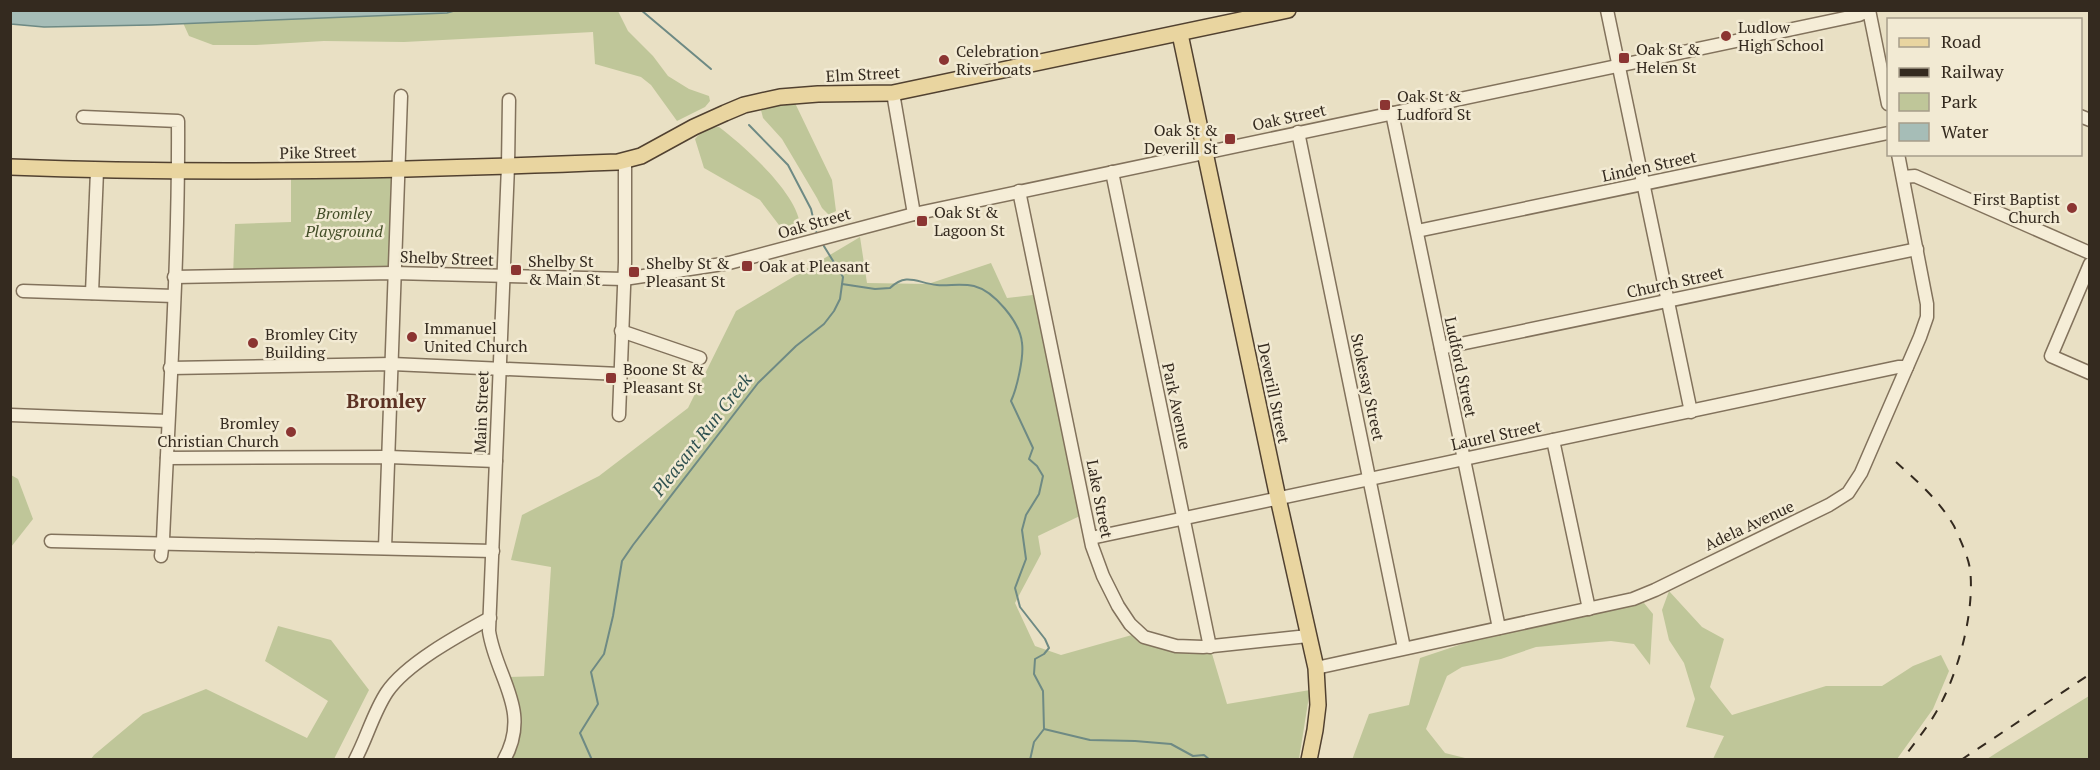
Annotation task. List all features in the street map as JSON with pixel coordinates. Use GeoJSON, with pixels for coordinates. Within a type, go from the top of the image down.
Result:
{"type":"FeatureCollection","features":[{"type":"Feature","properties":{"kind":"main road","name":"Elm Street"},"geometry":{"type":"LineString","coordinates":[[625,160],[641,156],[694,126],[744,105],[794,95],[893,93],[1288,10]]}},
{"type":"Feature","properties":{"kind":"main road","name":"Deverill Street"},"geometry":{"type":"LineString","coordinates":[[1180,34],[1316,668],[1318,705],[1309,759]]}},
{"type":"Feature","properties":{"kind":"main road","name":"Pike Street"},"geometry":{"type":"LineString","coordinates":[[10,167],[178,172],[399,170],[625,160]]}},
{"type":"Feature","properties":{"kind":"street"},"geometry":{"type":"LineString","coordinates":[[1607,10],[1691,412]]}},
{"type":"Feature","properties":{"kind":"street"},"geometry":{"type":"LineString","coordinates":[[1869,10],[1880,32],[1887,96]]}},
{"type":"Feature","properties":{"kind":"street","name":"Oak Street"},"geometry":{"type":"LineString","coordinates":[[718,265],[914,214],[1858,15],[1869,10]]}},
{"type":"Feature","properties":{"kind":"street"},"geometry":{"type":"LineString","coordinates":[[893,93],[914,214]]}},
{"type":"Feature","properties":{"kind":"street"},"geometry":{"type":"LineString","coordinates":[[386,548],[401,96]]}},
{"type":"Feature","properties":{"kind":"street","name":"Main Street"},"geometry":{"type":"LineString","coordinates":[[504,759],[515,727],[515,711],[493,651],[489,631],[509,100]]}},
{"type":"Feature","properties":{"kind":"street","name":"Ludford Street"},"geometry":{"type":"LineString","coordinates":[[1392,113],[1499,628]]}},
{"type":"Feature","properties":{"kind":"street"},"geometry":{"type":"LineString","coordinates":[[83,117],[178,121],[174,296],[162,550]]}},
{"type":"Feature","properties":{"kind":"street","name":"Stokesay Street"},"geometry":{"type":"LineString","coordinates":[[1298,132],[1404,648]]}},
{"type":"Feature","properties":{"kind":"street","name":"Linden Street"},"geometry":{"type":"LineString","coordinates":[[1417,231],[1887,133]]}},
{"type":"Feature","properties":{"kind":"street","name":"Adela Avenue"},"geometry":{"type":"LineString","coordinates":[[1316,668],[1633,598],[1655,590],[1843,497],[1856,483],[1861,473],[1920,337],[1928,309],[1898,156]]}},
{"type":"Feature","properties":{"kind":"street"},"geometry":{"type":"LineString","coordinates":[[619,415],[625,160]]}},
{"type":"Feature","properties":{"kind":"street"},"geometry":{"type":"LineString","coordinates":[[92,293],[98,171]]}},
{"type":"Feature","properties":{"kind":"street","name":"Park Avenue"},"geometry":{"type":"LineString","coordinates":[[1112,172],[1210,647]]}},
{"type":"Feature","properties":{"kind":"street"},"geometry":{"type":"LineString","coordinates":[[1903,177],[1915,176],[2090,253]]}},
{"type":"Feature","properties":{"kind":"street","name":"Lake Street"},"geometry":{"type":"LineString","coordinates":[[1019,191],[1096,561],[1118,606],[1139,633],[1151,640],[1176,646],[1210,647],[1308,636]]}},
{"type":"Feature","properties":{"kind":"street","name":"Church Street"},"geometry":{"type":"LineString","coordinates":[[1441,348],[1917,249]]}},
{"type":"Feature","properties":{"kind":"street"},"geometry":{"type":"LineString","coordinates":[[2090,264],[2051,356],[2090,373]]}},
{"type":"Feature","properties":{"kind":"street","name":"Shelby Street"},"geometry":{"type":"LineString","coordinates":[[174,276],[394,273],[624,279],[718,265]]}},
{"type":"Feature","properties":{"kind":"street"},"geometry":{"type":"LineString","coordinates":[[23,291],[174,296]]}},
{"type":"Feature","properties":{"kind":"street"},"geometry":{"type":"LineString","coordinates":[[621,331],[700,358]]}},
{"type":"Feature","properties":{"kind":"street"},"geometry":{"type":"LineString","coordinates":[[170,368],[392,364],[620,374]]}},
{"type":"Feature","properties":{"kind":"street","name":"Laurel Street"},"geometry":{"type":"LineString","coordinates":[[1091,538],[1898,367],[1907,367]]}},
{"type":"Feature","properties":{"kind":"street"},"geometry":{"type":"LineString","coordinates":[[11,415],[168,421]]}},
{"type":"Feature","properties":{"kind":"street"},"geometry":{"type":"LineString","coordinates":[[1553,440],[1589,609]]}},
{"type":"Feature","properties":{"kind":"street"},"geometry":{"type":"LineString","coordinates":[[167,458],[389,457],[496,461]]}},
{"type":"Feature","properties":{"kind":"street"},"geometry":{"type":"LineString","coordinates":[[51,541],[162,550],[386,548],[493,551]]}},
{"type":"Feature","properties":{"kind":"street"},"geometry":{"type":"LineString","coordinates":[[355,759],[378,708],[388,690],[399,678],[448,642],[490,618]]}},
{"type":"Feature","properties":{"kind":"green space"},"geometry":{"type":"Polygon","coordinates":[[[183,10],[618,11],[628,31],[653,56],[668,76],[689,89],[709,96],[710,101],[705,107],[677,121],[651,85],[641,77],[595,64],[593,32],[404,42],[324,41],[213,45],[189,36],[179,14],[183,10]]]}},
{"type":"Feature","properties":{"kind":"green space"},"geometry":{"type":"Polygon","coordinates":[[[795,103],[832,180],[836,211],[829,215],[822,208],[782,139],[763,118],[761,110],[766,105],[795,103]]]}},
{"type":"Feature","properties":{"kind":"green space"},"geometry":{"type":"Polygon","coordinates":[[[719,127],[756,159],[782,188],[799,218],[800,231],[792,234],[782,229],[760,200],[704,168],[695,139],[705,128],[719,127]]]}},
{"type":"Feature","properties":{"kind":"green space","name":"Bromley Playground"},"geometry":{"type":"Polygon","coordinates":[[[399,170],[394,273],[233,276],[235,224],[291,222],[291,171],[399,170]]]}},
{"type":"Feature","properties":{"kind":"green space"},"geometry":{"type":"Polygon","coordinates":[[[860,237],[867,283],[928,284],[991,263],[1007,298],[1041,294],[1086,513],[1038,536],[1041,554],[1015,603],[1035,646],[1061,655],[1139,633],[1210,647],[1227,704],[1310,690],[1299,759],[502,760],[515,712],[503,677],[544,676],[551,567],[511,560],[522,515],[599,476],[688,408],[736,311],[860,237]]]}},
{"type":"Feature","properties":{"kind":"green space"},"geometry":{"type":"Polygon","coordinates":[[[11,475],[18,479],[33,519],[11,547],[11,475]]]}},
{"type":"Feature","properties":{"kind":"green space"},"geometry":{"type":"Polygon","coordinates":[[[1669,591],[1702,627],[1724,639],[1710,687],[1732,715],[1826,686],[1882,686],[1913,666],[1941,655],[1949,671],[1933,709],[1897,759],[1713,759],[1724,736],[1686,727],[1695,699],[1684,663],[1669,640],[1662,610],[1669,591]]]}},
{"type":"Feature","properties":{"kind":"green space"},"geometry":{"type":"Polygon","coordinates":[[[1644,603],[1653,614],[1650,665],[1634,644],[1611,641],[1536,647],[1501,659],[1462,667],[1447,676],[1426,729],[1445,753],[1469,759],[1352,760],[1369,714],[1409,705],[1420,658],[1477,639],[1644,603]]]}},
{"type":"Feature","properties":{"kind":"green space"},"geometry":{"type":"Polygon","coordinates":[[[278,626],[331,640],[369,690],[334,759],[91,759],[143,714],[206,689],[307,738],[328,701],[265,661],[278,626]]]}},
{"type":"Feature","properties":{"kind":"green space"},"geometry":{"type":"Polygon","coordinates":[[[2089,696],[2089,759],[1987,759],[2001,750],[2089,696]]]}},
{"type":"Feature","properties":{"kind":"water"},"geometry":{"type":"Polygon","coordinates":[[[10,11],[454,11],[151,25],[44,27],[11,24],[10,11]]]}},
{"type":"Feature","properties":{"kind":"waterway","name":"Pleasant Run Creek"},"geometry":{"type":"LineString","coordinates":[[641,10],[711,69]]}},
{"type":"Feature","properties":{"kind":"waterway","name":"Pleasant Run Creek"},"geometry":{"type":"LineString","coordinates":[[749,125],[788,165],[811,209],[817,235]]}},
{"type":"Feature","properties":{"kind":"waterway","name":"Pleasant Run Creek"},"geometry":{"type":"LineString","coordinates":[[592,760],[580,733],[598,704],[591,672],[604,654],[622,561],[758,383],[796,346],[824,324],[834,311],[840,299],[843,277],[822,243]]}},
{"type":"Feature","properties":{"kind":"waterway"},"geometry":{"type":"LineString","coordinates":[[842,284],[875,289],[890,288],[907,279],[937,285],[974,286],[990,294],[1005,308],[1020,335],[1021,364],[1011,401],[1033,448],[1029,459],[1043,476],[1039,494],[1026,515],[1022,530],[1026,559],[1015,588],[1020,607],[1045,639],[1049,648],[1035,659],[1034,674],[1043,691],[1044,729],[1034,742],[1030,760]]}},
{"type":"Feature","properties":{"kind":"waterway"},"geometry":{"type":"LineString","coordinates":[[1044,729],[1090,740],[1171,744],[1193,756],[1204,755],[1210,760]]}},
{"type":"Feature","properties":{"kind":"railway"},"geometry":{"type":"LineString","coordinates":[[1896,462],[1935,499],[1954,526],[1964,548],[1970,569],[1971,585],[1968,621],[1953,676],[1935,714],[1902,760]]}},
{"type":"Feature","properties":{"kind":"railway"},"geometry":{"type":"LineString","coordinates":[[1961,760],[2090,674]]}},
{"type":"Feature","properties":{"kind":"place","name":"Ludlow High School"},"geometry":{"type":"Point","coordinates":[1726,36]}},
{"type":"Feature","properties":{"kind":"place","name":"Oak St & Helen St"},"geometry":{"type":"Point","coordinates":[1624,58]}},
{"type":"Feature","properties":{"kind":"place","name":"Celebration Riverboats"},"geometry":{"type":"Point","coordinates":[944,60]}},
{"type":"Feature","properties":{"kind":"place","name":"Oak St & Ludford St"},"geometry":{"type":"Point","coordinates":[1385,105]}},
{"type":"Feature","properties":{"kind":"place","name":"Oak St & Deverill St"},"geometry":{"type":"Point","coordinates":[1230,139]}},
{"type":"Feature","properties":{"kind":"place","name":"First Baptist Church"},"geometry":{"type":"Point","coordinates":[2072,208]}},
{"type":"Feature","properties":{"kind":"place","name":"Oak St & Lagoon St"},"geometry":{"type":"Point","coordinates":[922,221]}},
{"type":"Feature","properties":{"kind":"place","name":"Oak at Pleasant"},"geometry":{"type":"Point","coordinates":[747,266]}},
{"type":"Feature","properties":{"kind":"place","name":"Shelby St & Main St"},"geometry":{"type":"Point","coordinates":[516,270]}},
{"type":"Feature","properties":{"kind":"place","name":"Shelby St & Pleasant St"},"geometry":{"type":"Point","coordinates":[634,272]}},
{"type":"Feature","properties":{"kind":"place","name":"Immanuel United Church"},"geometry":{"type":"Point","coordinates":[412,337]}},
{"type":"Feature","properties":{"kind":"place","name":"Bromley City Building"},"geometry":{"type":"Point","coordinates":[253,343]}},
{"type":"Feature","properties":{"kind":"place","name":"Boone St & Pleasant St"},"geometry":{"type":"Point","coordinates":[611,378]}},
{"type":"Feature","properties":{"kind":"place","name":"Bromley Christian Church"},"geometry":{"type":"Point","coordinates":[291,432]}},
{"type":"Feature","properties":{"kind":"district","name":"Bromley"},"geometry":{"type":"Point","coordinates":[386,401]}}]}
